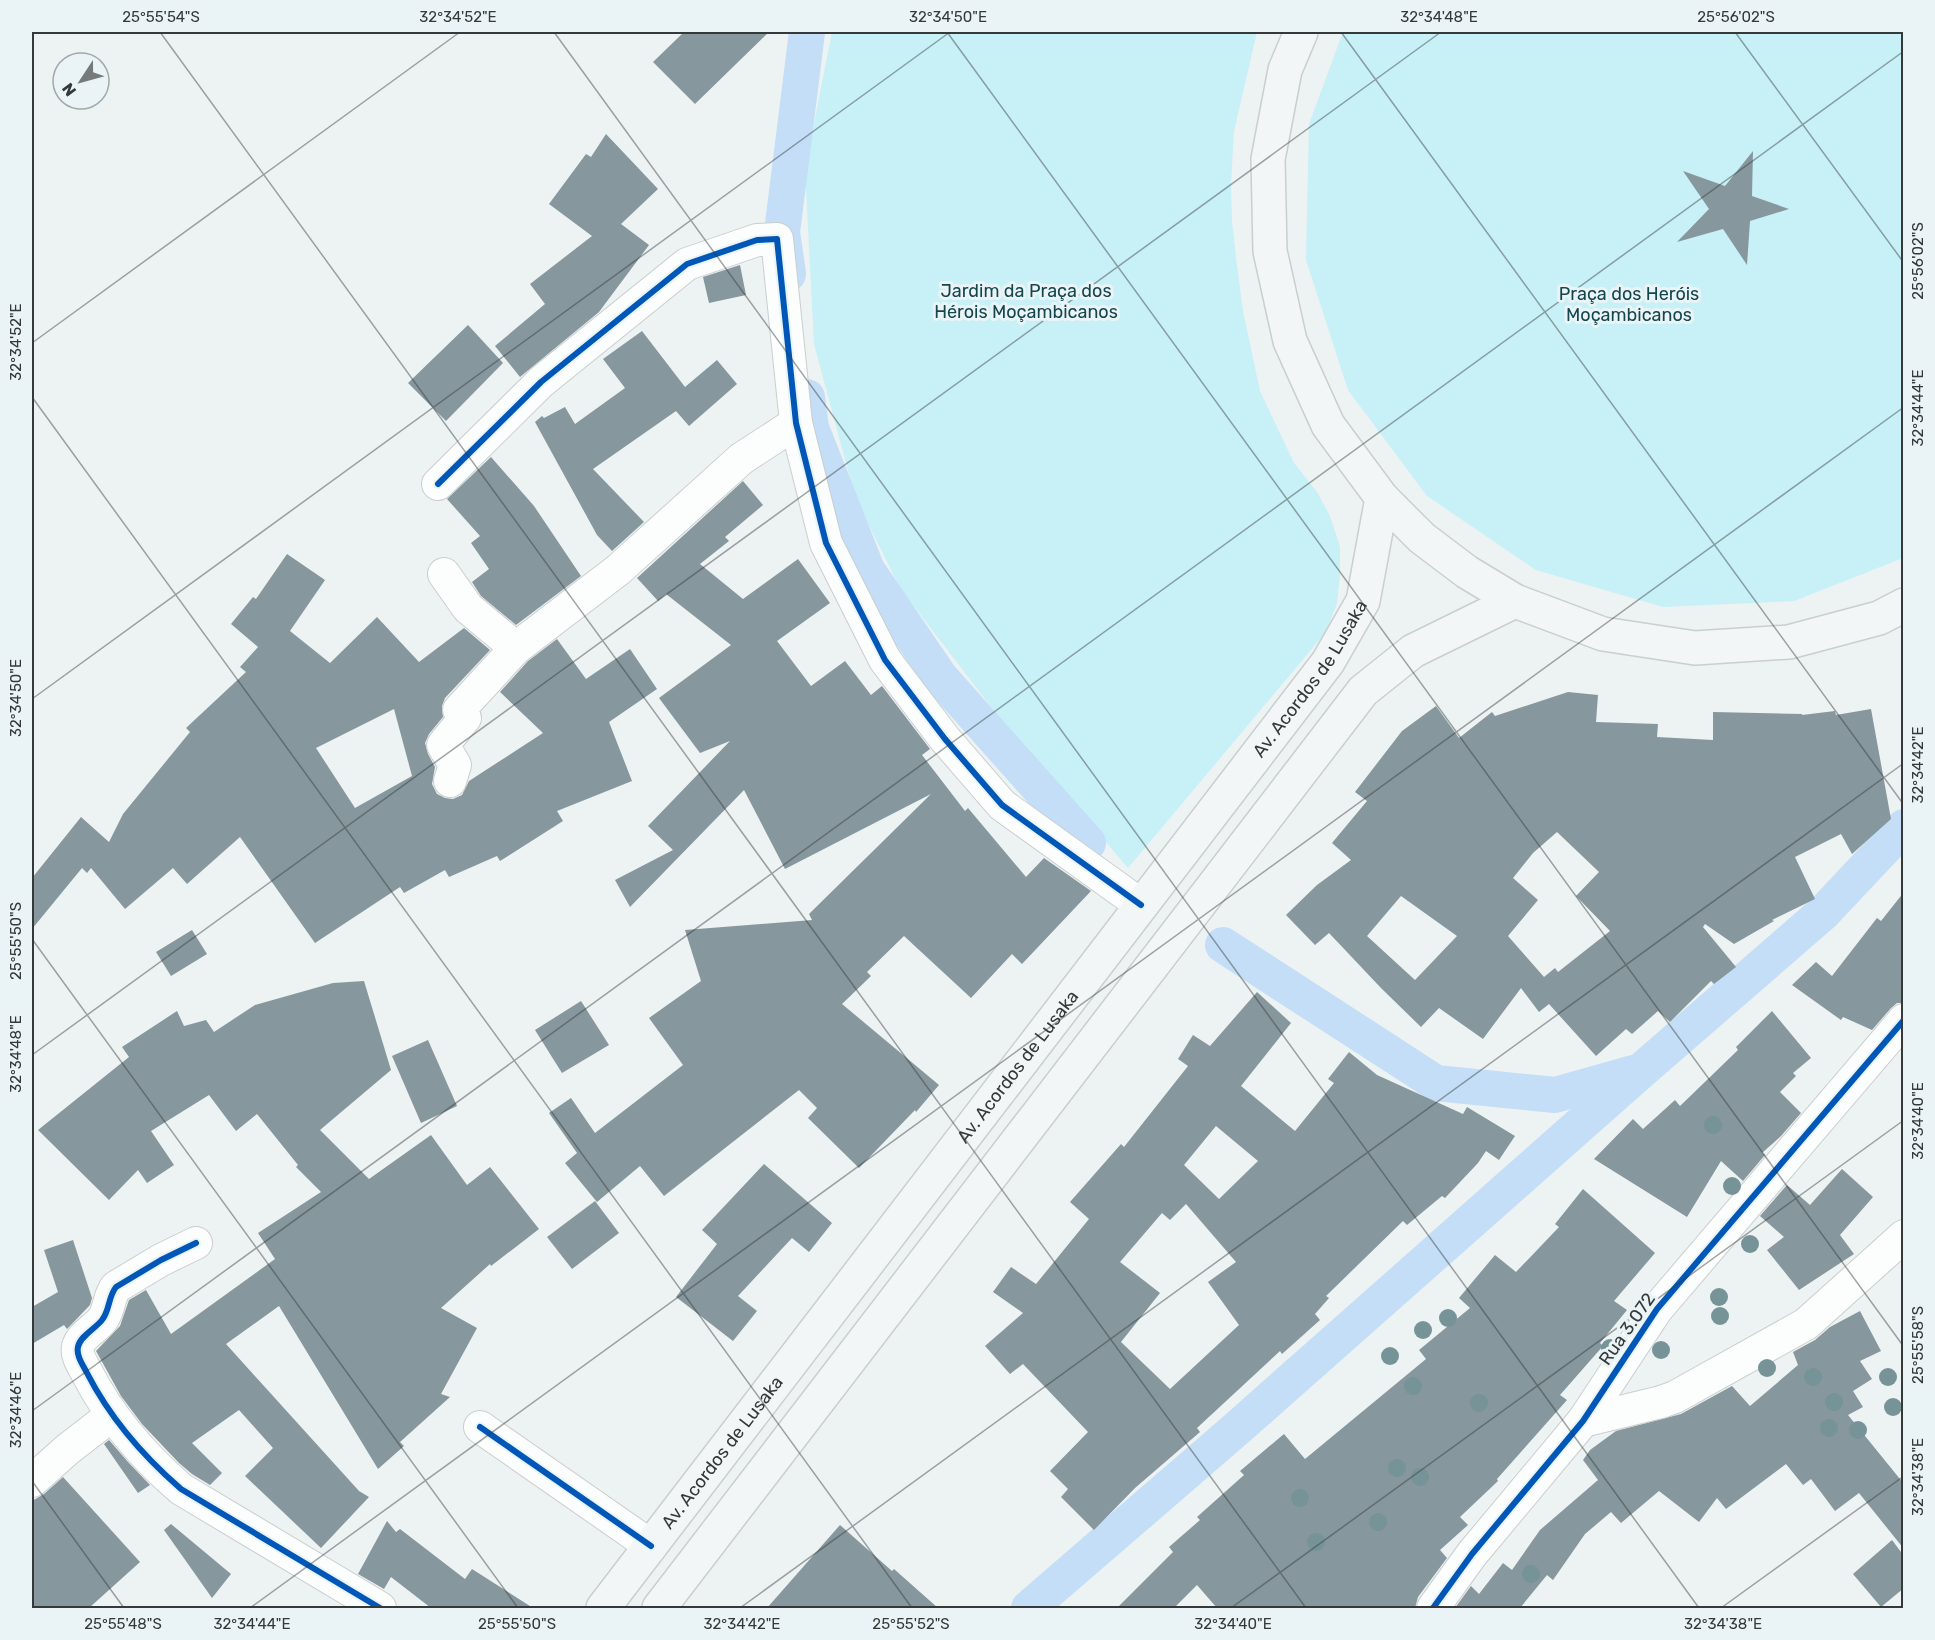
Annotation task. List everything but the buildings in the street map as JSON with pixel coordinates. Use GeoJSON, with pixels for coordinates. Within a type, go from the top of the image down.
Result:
{"type":"FeatureCollection","features":[{"type":"Feature","properties":{"kind":"main road"},"geometry":{"type":"LineString","coordinates":[[1301,32],[1285,69],[1268,159],[1270,251],[1290,341],[1328,424],[1382,498],[1431,545],[1467,572],[1515,601],[1603,634],[1695,648],[1789,642],[1879,618],[1904,604]]}},
{"type":"Feature","properties":{"kind":"main road","name":"Av. Acordos de Lusaka"},"geometry":{"type":"LineString","coordinates":[[603,1608],[1328,662],[1363,601],[1382,498]]}},
{"type":"Feature","properties":{"kind":"main road"},"geometry":{"type":"LineString","coordinates":[[659,1608],[1364,691],[1413,651],[1515,601]]}},
{"type":"Feature","properties":{"kind":"street"},"geometry":{"type":"LineString","coordinates":[[438,484],[541,382],[687,264],[758,240],[777,239],[796,423],[826,543],[885,660],[945,739],[1002,806],[1141,905]]}},
{"type":"Feature","properties":{"kind":"street"},"geometry":{"type":"LineString","coordinates":[[450,781],[455,765],[443,745],[465,718],[459,710],[516,648],[618,570],[741,459],[796,423]]}},
{"type":"Feature","properties":{"kind":"street"},"geometry":{"type":"LineString","coordinates":[[444,574],[468,608],[516,648]]}},
{"type":"Feature","properties":{"kind":"street","name":"Rua 3.072"},"geometry":{"type":"LineString","coordinates":[[1433,1608],[1472,1554],[1583,1421],[1657,1309],[1904,1020]]}},
{"type":"Feature","properties":{"kind":"street"},"geometry":{"type":"LineString","coordinates":[[1583,1421],[1675,1397],[1806,1324],[1904,1236]]}},
{"type":"Feature","properties":{"kind":"street"},"geometry":{"type":"LineString","coordinates":[[196,1243],[161,1260],[116,1287],[106,1314],[81,1340],[77,1348],[79,1358],[119,1426],[160,1471],[181,1489],[380,1608]]}},
{"type":"Feature","properties":{"kind":"street"},"geometry":{"type":"LineString","coordinates":[[32,1481],[112,1415]]}},
{"type":"Feature","properties":{"kind":"street"},"geometry":{"type":"LineString","coordinates":[[480,1427],[651,1546]]}},
{"type":"Feature","properties":{"kind":"green space","name":"Jardim da Praça dos Hérois Moçambicanos"},"geometry":{"type":"Polygon","coordinates":[[[832,32],[1257,32],[1234,131],[1231,184],[1232,221],[1243,311],[1260,391],[1294,463],[1317,492],[1330,516],[1340,547],[1337,603],[1326,632],[1128,868],[994,711],[900,588],[855,497],[814,344],[805,169],[832,32]]]}},
{"type":"Feature","properties":{"kind":"green space","name":"Praça dos Heróis Moçambicanos"},"geometry":{"type":"Polygon","coordinates":[[[1343,32],[1903,32],[1903,558],[1794,601],[1663,607],[1536,570],[1427,496],[1348,390],[1306,260],[1309,124],[1343,32]]]}},
{"type":"Feature","properties":{"kind":"waterway"},"geometry":{"type":"LineString","coordinates":[[788,274],[782,232],[807,32]]}},
{"type":"Feature","properties":{"kind":"waterway"},"geometry":{"type":"LineString","coordinates":[[807,397],[811,428],[867,570],[940,677],[1088,843]]}},
{"type":"Feature","properties":{"kind":"waterway"},"geometry":{"type":"LineString","coordinates":[[1029,1608],[1234,1431],[1823,913],[1904,827]]}},
{"type":"Feature","properties":{"kind":"waterway"},"geometry":{"type":"LineString","coordinates":[[1223,945],[1436,1083],[1555,1095],[1633,1073]]}},
{"type":"Feature","properties":{"kind":"cycle path"},"geometry":{"type":"LineString","coordinates":[[438,484],[541,382],[687,264],[757,240],[777,239],[796,423],[826,543],[885,660],[945,739],[1002,805],[1141,905]]}},
{"type":"Feature","properties":{"kind":"cycle path"},"geometry":{"type":"LineString","coordinates":[[1433,1608],[1472,1554],[1583,1421],[1657,1309],[1904,1020]]}},
{"type":"Feature","properties":{"kind":"cycle path"},"geometry":{"type":"LineString","coordinates":[[196,1243],[161,1260],[116,1287],[105,1316],[79,1343],[78,1354],[82,1364],[96,1390],[128,1436],[181,1489],[380,1608]]}},
{"type":"Feature","properties":{"kind":"cycle path"},"geometry":{"type":"LineString","coordinates":[[480,1427],[651,1546]]}}]}
